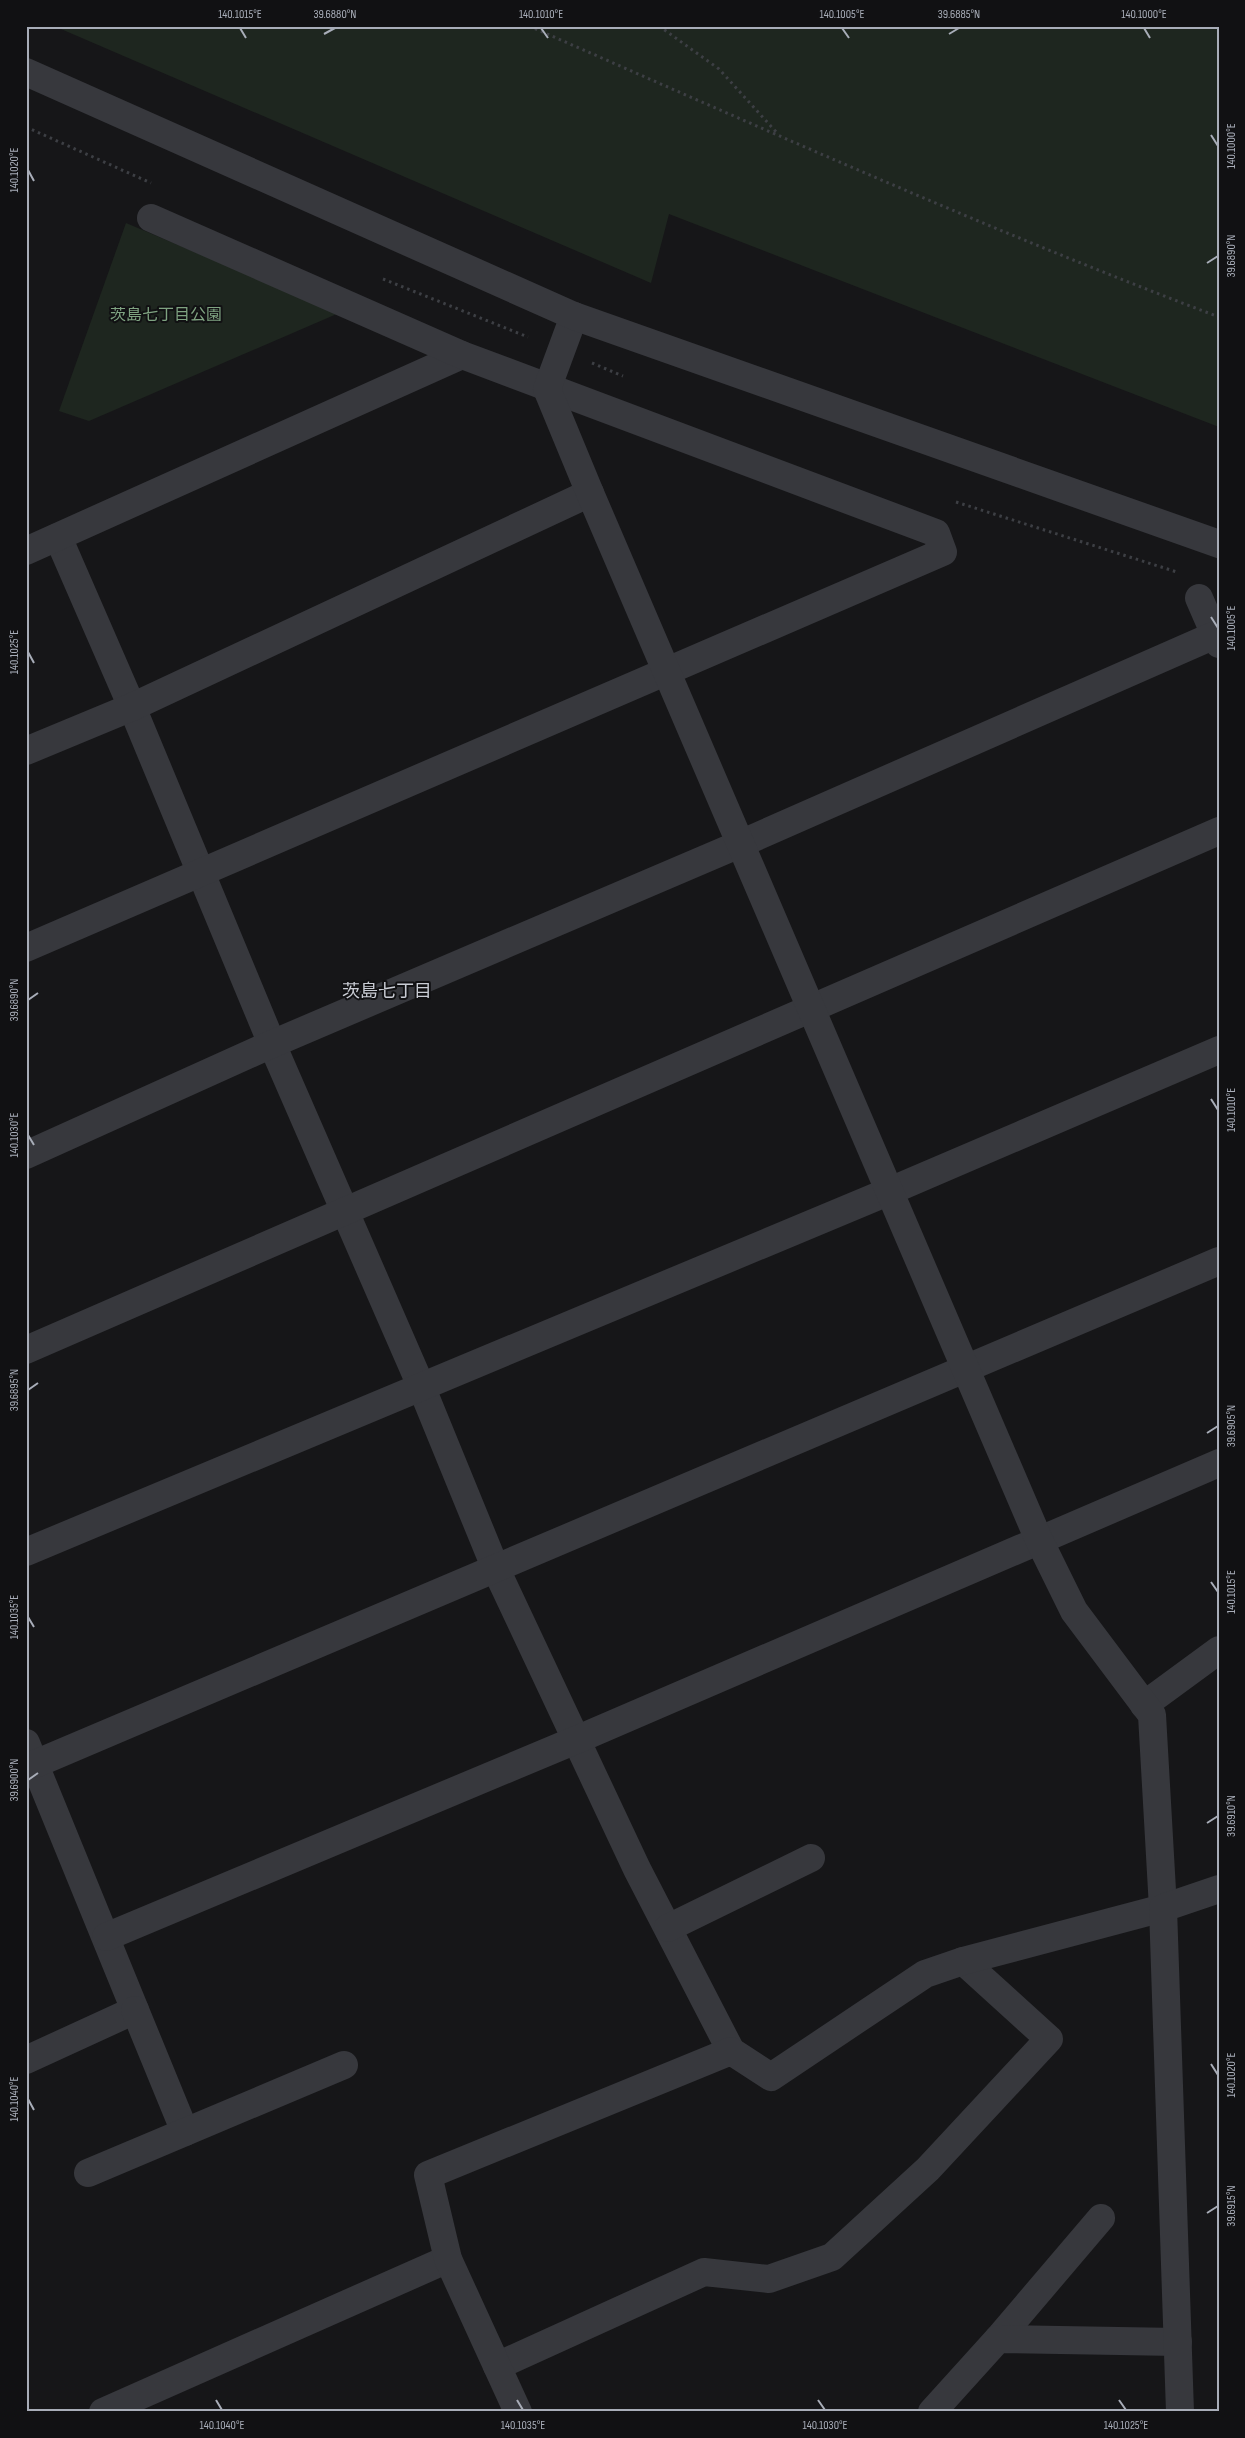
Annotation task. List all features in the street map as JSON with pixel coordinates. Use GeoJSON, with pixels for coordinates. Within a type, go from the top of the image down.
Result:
{"type":"FeatureCollection","features":[{"type":"Feature","properties":{"kind":"street"},"geometry":{"type":"LineString","coordinates":[[26,72],[574,316],[1219,544]]}},
{"type":"Feature","properties":{"kind":"street"},"geometry":{"type":"LineString","coordinates":[[26,948],[943,552],[936,532],[547,389],[462,355],[150,218]]}},
{"type":"Feature","properties":{"kind":"street"},"geometry":{"type":"LineString","coordinates":[[574,316],[547,389],[666,672],[1039,1540],[1074,1611],[1152,1715],[1163,1908],[1180,2412]]}},
{"type":"Feature","properties":{"kind":"street"},"geometry":{"type":"LineString","coordinates":[[26,551],[462,355]]}},
{"type":"Feature","properties":{"kind":"street"},"geometry":{"type":"LineString","coordinates":[[26,751],[132,707],[590,493]]}},
{"type":"Feature","properties":{"kind":"street"},"geometry":{"type":"LineString","coordinates":[[58,537],[132,707],[272,1044],[421,1386],[495,1567],[637,1869],[731,2051],[770,2077],[925,1974],[963,1961],[1163,1908],[1219,1889]]}},
{"type":"Feature","properties":{"kind":"street"},"geometry":{"type":"LineString","coordinates":[[26,1156],[272,1044],[1217,640],[1199,598]]}},
{"type":"Feature","properties":{"kind":"street"},"geometry":{"type":"LineString","coordinates":[[26,1350],[1219,831]]}},
{"type":"Feature","properties":{"kind":"street"},"geometry":{"type":"LineString","coordinates":[[26,1552],[890,1191],[1219,1050]]}},
{"type":"Feature","properties":{"kind":"street"},"geometry":{"type":"LineString","coordinates":[[185,2132],[31,1754],[495,1567],[1219,1261]]}},
{"type":"Feature","properties":{"kind":"street"},"geometry":{"type":"LineString","coordinates":[[106,1937],[576,1740],[1219,1463]]}},
{"type":"Feature","properties":{"kind":"street"},"geometry":{"type":"LineString","coordinates":[[1144,1705],[1219,1650]]}},
{"type":"Feature","properties":{"kind":"street"},"geometry":{"type":"LineString","coordinates":[[668,1928],[812,1858]]}},
{"type":"Feature","properties":{"kind":"street"},"geometry":{"type":"LineString","coordinates":[[497,2366],[704,2272],[769,2279],[832,2257],[928,2169],[1049,2039],[963,1961]]}},
{"type":"Feature","properties":{"kind":"street"},"geometry":{"type":"LineString","coordinates":[[26,2060],[135,2010]]}},
{"type":"Feature","properties":{"kind":"street"},"geometry":{"type":"LineString","coordinates":[[518,2412],[448,2259],[428,2176],[731,2051]]}},
{"type":"Feature","properties":{"kind":"street"},"geometry":{"type":"LineString","coordinates":[[88,2173],[344,2065]]}},
{"type":"Feature","properties":{"kind":"street"},"geometry":{"type":"LineString","coordinates":[[932,2412],[998,2339],[1101,2218]]}},
{"type":"Feature","properties":{"kind":"street"},"geometry":{"type":"LineString","coordinates":[[103,2412],[448,2259]]}},
{"type":"Feature","properties":{"kind":"street"},"geometry":{"type":"LineString","coordinates":[[998,2339],[1178,2342]]}},
{"type":"Feature","properties":{"kind":"path"},"geometry":{"type":"LineString","coordinates":[[529,26],[781,136],[1138,287],[1219,317]]}},
{"type":"Feature","properties":{"kind":"path"},"geometry":{"type":"LineString","coordinates":[[659,26],[718,70],[781,136]]}},
{"type":"Feature","properties":{"kind":"green space"},"geometry":{"type":"Polygon","coordinates":[[[54,26],[1219,26],[1219,427],[669,214],[651,283],[54,26]]]}},
{"type":"Feature","properties":{"kind":"green space","name":"茨島七丁目公園"},"geometry":{"type":"Polygon","coordinates":[[[126,223],[339,313],[89,421],[59,411],[126,223]]]}},
{"type":"Feature","properties":{"kind":"district","name":"茨島七丁目"},"geometry":{"type":"Point","coordinates":[387,991]}}]}
